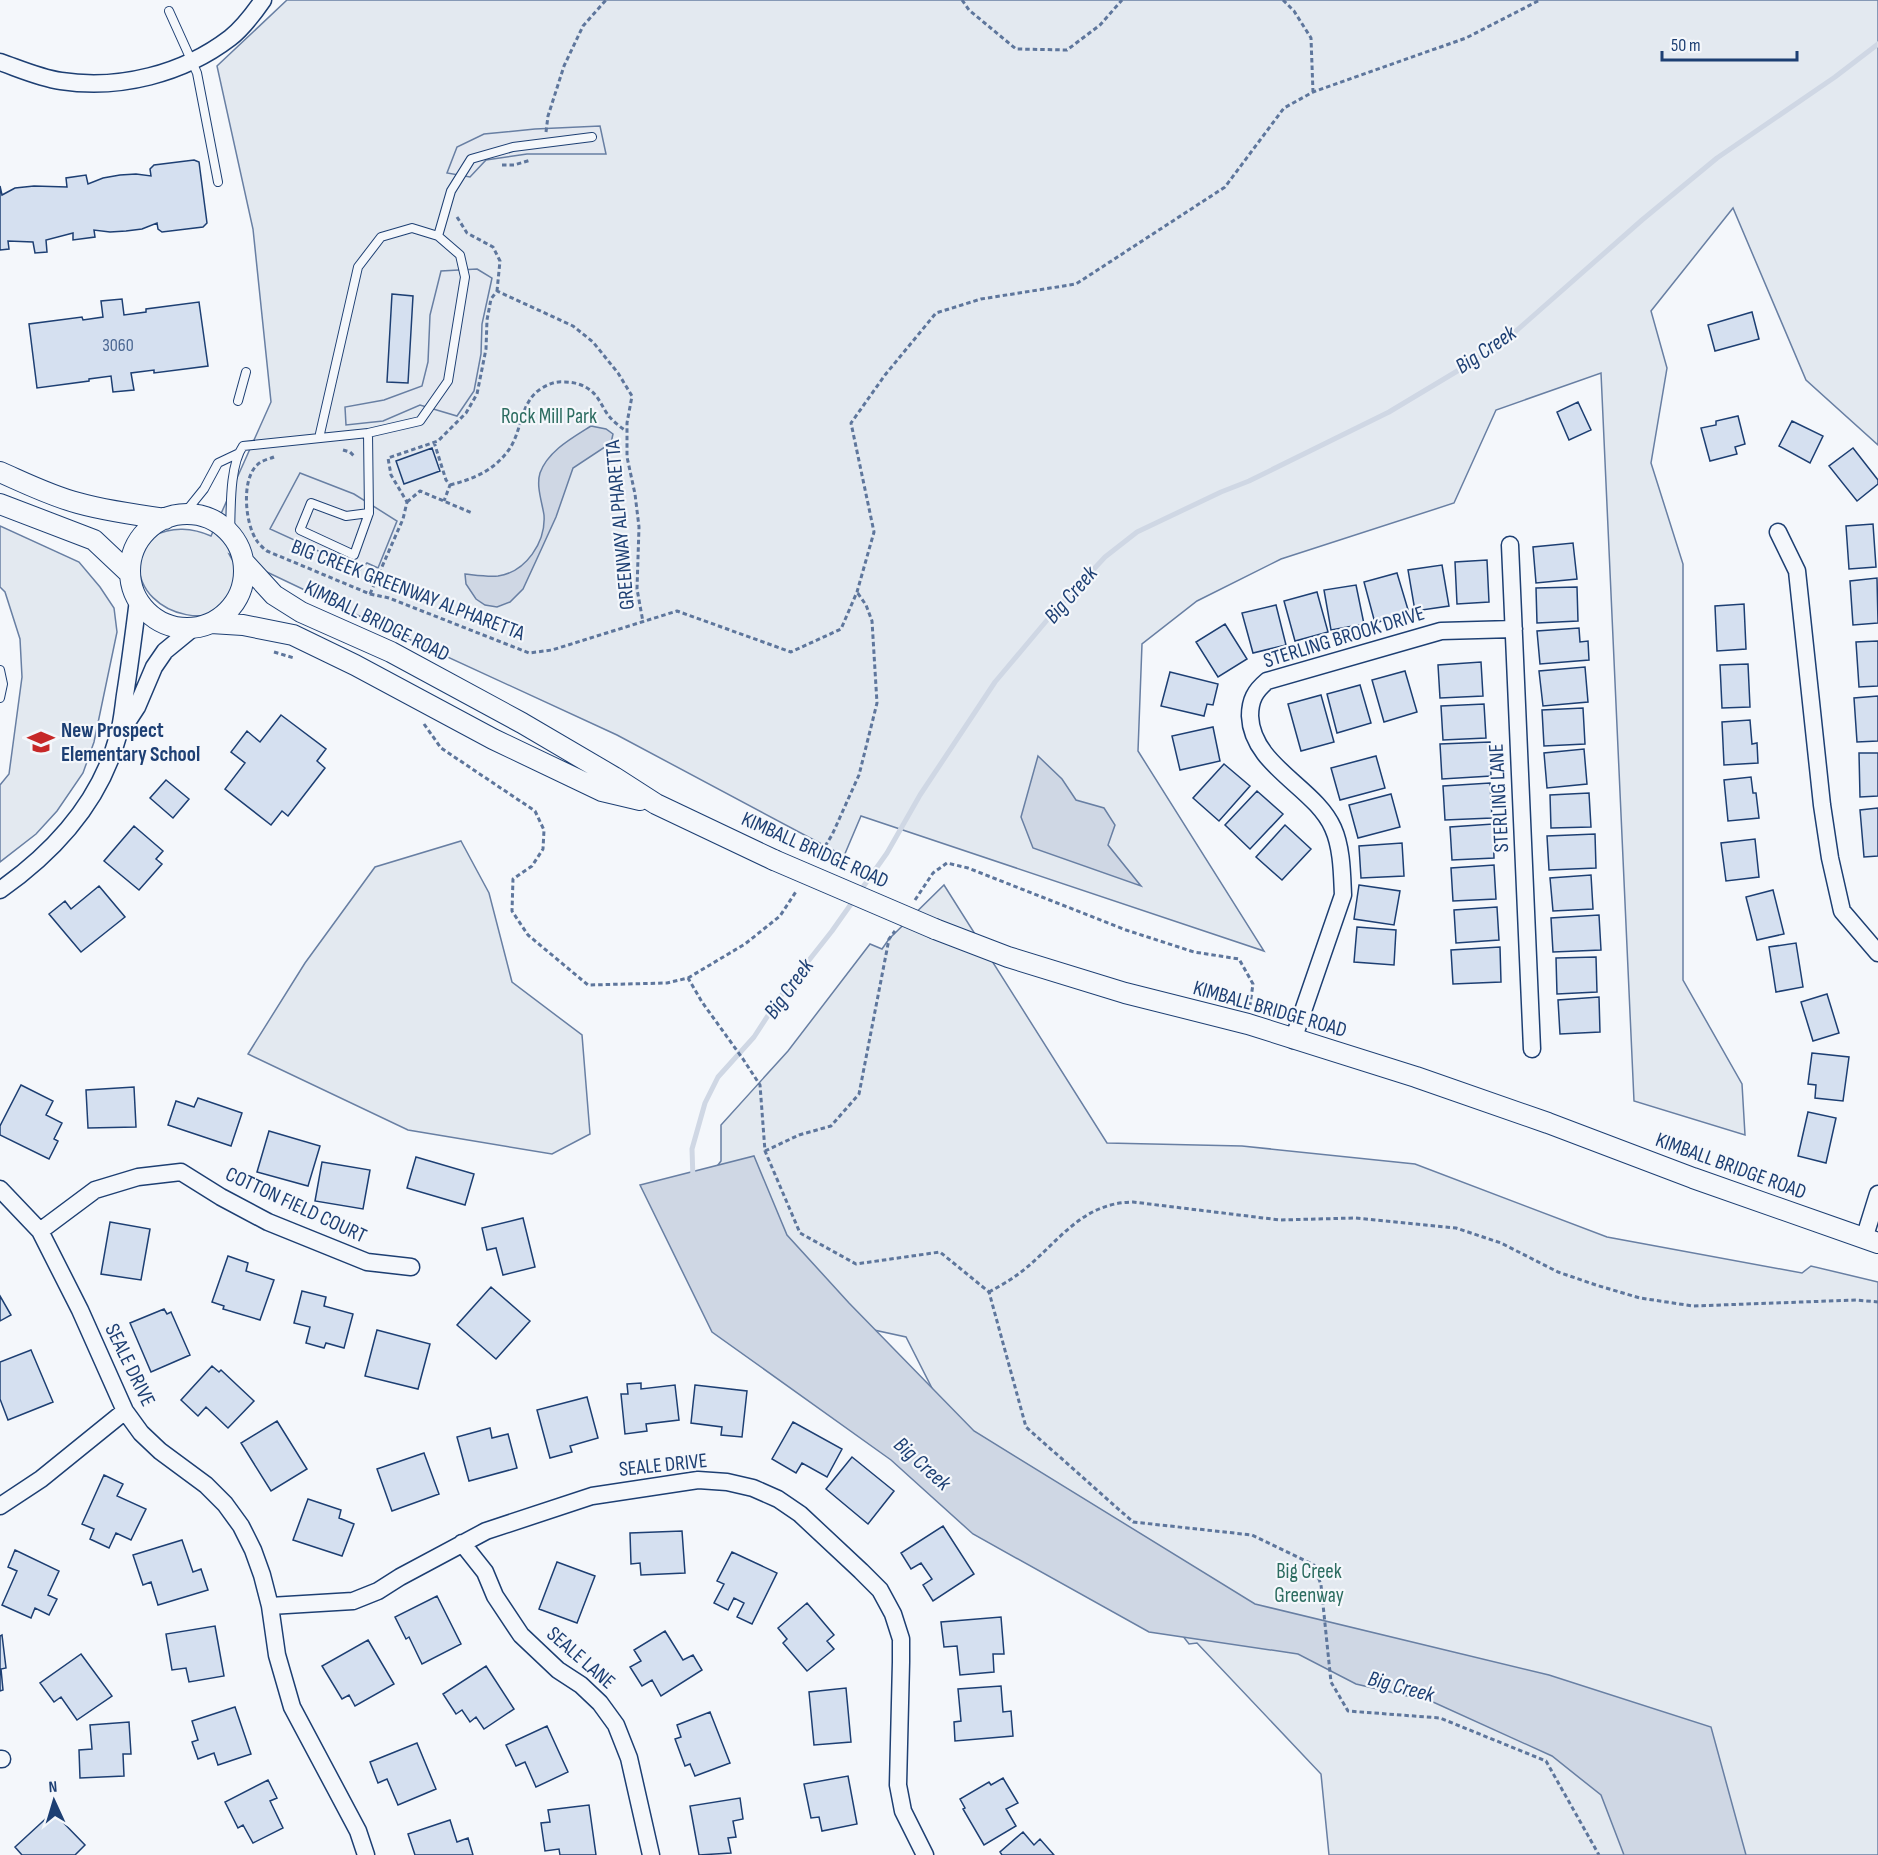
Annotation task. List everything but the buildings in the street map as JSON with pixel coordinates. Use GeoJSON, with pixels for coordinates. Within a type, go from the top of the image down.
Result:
{"type":"FeatureCollection","features":[{"type":"Feature","properties":{"kind":"street"},"geometry":{"type":"LineString","coordinates":[[0,62],[60,81],[99,84],[134,80],[168,72],[231,38],[263,0]]}},
{"type":"Feature","properties":{"kind":"street"},"geometry":{"type":"LineString","coordinates":[[0,472],[77,503],[124,513],[174,517]]}},
{"type":"Feature","properties":{"kind":"street"},"geometry":{"type":"LineString","coordinates":[[0,504],[94,540],[129,573]]}},
{"type":"Feature","properties":{"kind":"street"},"geometry":{"type":"LineString","coordinates":[[118,735],[137,707],[154,667],[165,651],[202,625],[227,612],[238,597],[243,579],[243,561],[237,543],[225,529],[209,519],[190,514],[154,524],[141,537],[132,554],[129,573],[133,591],[143,608],[157,620],[175,627],[202,625]]}},
{"type":"Feature","properties":{"kind":"street"},"geometry":{"type":"LineString","coordinates":[[1778,532],[1797,571],[1822,805],[1830,858],[1842,911],[1878,953]]}},
{"type":"Feature","properties":{"kind":"street","name":"STERLING LANE"},"geometry":{"type":"LineString","coordinates":[[1510,545],[1532,1049]]}},
{"type":"Feature","properties":{"kind":"street","name":"KIMBALL BRIDGE ROAD"},"geometry":{"type":"LineString","coordinates":[[243,561],[274,595],[301,612],[391,652],[492,706],[656,804],[774,860],[935,929],[1040,967],[1125,993],[1248,1024],[1438,1085],[1871,1241]]}},
{"type":"Feature","properties":{"kind":"street"},"geometry":{"type":"LineString","coordinates":[[0,890],[43,856],[79,816],[94,794],[106,769],[118,735],[138,600]]}},
{"type":"Feature","properties":{"kind":"street","name":"KIMBALL BRIDGE ROAD"},"geometry":{"type":"LineString","coordinates":[[202,625],[243,625],[293,635],[355,665],[493,739],[602,791],[656,804]]}},
{"type":"Feature","properties":{"kind":"street","name":"STERLING BROOK DRIVE"},"geometry":{"type":"LineString","coordinates":[[1293,1040],[1343,896],[1342,874],[1334,828],[1324,813],[1266,755],[1256,740],[1251,726],[1250,712],[1256,691],[1267,681],[1441,631],[1514,629]]}},
{"type":"Feature","properties":{"kind":"street","name":"COTTON FIELD COURT"},"geometry":{"type":"LineString","coordinates":[[40,1231],[95,1190],[138,1177],[181,1172],[268,1222],[367,1262],[411,1267]]}},
{"type":"Feature","properties":{"kind":"street","name":"SEALE DRIVE"},"geometry":{"type":"LineString","coordinates":[[0,1190],[40,1231],[80,1310],[125,1411],[141,1433],[160,1451],[206,1485],[225,1504],[241,1526],[262,1575],[270,1606],[277,1655],[292,1707],[358,1831],[366,1855]]}},
{"type":"Feature","properties":{"kind":"street"},"geometry":{"type":"LineString","coordinates":[[1871,1241],[1878,1194]]}},
{"type":"Feature","properties":{"kind":"street"},"geometry":{"type":"LineString","coordinates":[[0,1506],[41,1479],[125,1411]]}},
{"type":"Feature","properties":{"kind":"street","name":"SEALE DRIVE"},"geometry":{"type":"LineString","coordinates":[[270,1606],[353,1601],[378,1592],[400,1577],[486,1531],[592,1496],[698,1480],[727,1482],[753,1488],[778,1499],[800,1514],[880,1590],[893,1614],[901,1640],[898,1785],[903,1811],[925,1855]]}},
{"type":"Feature","properties":{"kind":"street","name":"SEALE LANE"},"geometry":{"type":"LineString","coordinates":[[462,1543],[485,1572],[495,1596],[521,1635],[558,1670],[581,1685],[594,1697],[616,1725],[629,1758],[651,1855]]}},
{"type":"Feature","properties":{"kind":"lane"},"geometry":{"type":"LineString","coordinates":[[169,12],[197,72],[218,182]]}},
{"type":"Feature","properties":{"kind":"lane"},"geometry":{"type":"LineString","coordinates":[[438,236],[451,191],[471,159],[513,147],[559,143],[592,137]]}},
{"type":"Feature","properties":{"kind":"lane"},"geometry":{"type":"LineString","coordinates":[[174,517],[204,489],[218,463],[237,454],[243,446],[368,434],[420,421],[448,381],[465,277],[460,255],[438,236],[412,228],[381,237],[358,267],[319,438]]}},
{"type":"Feature","properties":{"kind":"lane"},"geometry":{"type":"LineString","coordinates":[[238,401],[246,372]]}},
{"type":"Feature","properties":{"kind":"lane"},"geometry":{"type":"LineString","coordinates":[[368,434],[369,513],[354,555],[300,530],[311,503],[346,516],[369,513]]}},
{"type":"Feature","properties":{"kind":"lane"},"geometry":{"type":"LineString","coordinates":[[230,535],[237,454]]}},
{"type":"Feature","properties":{"kind":"lane"},"geometry":{"type":"LineString","coordinates":[[0,670],[3,684],[0,698]]}},
{"type":"Feature","properties":{"kind":"path"},"geometry":{"type":"LineString","coordinates":[[962,0],[969,10],[1016,49],[1067,50],[1100,25],[1122,0]]}},
{"type":"Feature","properties":{"kind":"path"},"geometry":{"type":"LineString","coordinates":[[1283,0],[1294,11],[1311,38],[1313,92]]}},
{"type":"Feature","properties":{"kind":"path","name":"BIG CREEK GREENWAY ALPHARETTA"},"geometry":{"type":"LineString","coordinates":[[279,456],[257,465],[250,478],[247,509],[250,526],[256,540],[267,551],[370,594],[389,598],[529,653],[552,650],[677,611],[791,652],[841,629],[857,592],[873,532],[851,423],[885,375],[936,313],[981,299],[1076,284],[1225,187],[1284,108],[1313,92],[1466,38],[1540,0]]}},
{"type":"Feature","properties":{"kind":"path","name":"GREENWAY ALPHARETTA"},"geometry":{"type":"LineString","coordinates":[[389,464],[388,458],[438,441],[466,413],[477,394],[486,349],[487,320],[491,299],[497,291],[573,326],[593,342],[618,373],[632,396],[627,432],[627,457],[639,527],[636,589],[643,622]]}},
{"type":"Feature","properties":{"kind":"path"},"geometry":{"type":"LineString","coordinates":[[450,485],[474,478],[493,467],[515,441],[527,403],[535,392],[548,384],[559,381],[574,382],[589,389],[598,396],[607,413],[627,432]]}},
{"type":"Feature","properties":{"kind":"path"},"geometry":{"type":"LineString","coordinates":[[434,442],[446,480],[450,485]]}},
{"type":"Feature","properties":{"kind":"path"},"geometry":{"type":"LineString","coordinates":[[341,449],[350,452],[357,459],[357,468],[389,464],[391,475],[407,502]]}},
{"type":"Feature","properties":{"kind":"path"},"geometry":{"type":"LineString","coordinates":[[444,501],[450,485]]}},
{"type":"Feature","properties":{"kind":"path"},"geometry":{"type":"LineString","coordinates":[[370,594],[403,519],[407,502],[420,491],[472,513]]}},
{"type":"Feature","properties":{"kind":"path"},"geometry":{"type":"LineString","coordinates":[[815,862],[832,835],[859,775],[878,703],[872,621],[866,605],[857,592]]}},
{"type":"Feature","properties":{"kind":"path"},"geometry":{"type":"LineString","coordinates":[[269,650],[299,659]]}},
{"type":"Feature","properties":{"kind":"path"},"geometry":{"type":"LineString","coordinates":[[420,718],[441,748],[536,811],[544,830],[543,849],[532,866],[513,879],[512,911],[528,935],[588,985],[667,983],[688,978],[745,944],[780,916],[797,889]]}},
{"type":"Feature","properties":{"kind":"path"},"geometry":{"type":"LineString","coordinates":[[688,978],[760,1085],[765,1151],[800,1233],[856,1264],[940,1252],[989,1292],[1026,1427],[1133,1522],[1252,1535],[1314,1565],[1321,1585],[1331,1682],[1348,1711],[1440,1718],[1546,1761],[1599,1855]]}},
{"type":"Feature","properties":{"kind":"path"},"geometry":{"type":"LineString","coordinates":[[989,1292],[1017,1275],[1067,1230],[1098,1208],[1117,1202],[1133,1202],[1280,1220],[1355,1218],[1456,1228],[1501,1244],[1558,1272],[1596,1285],[1640,1298],[1693,1306],[1856,1300],[1878,1302]]}},
{"type":"Feature","properties":{"kind":"green space","name":"Rock Mill Park"},"geometry":{"type":"Polygon","coordinates":[[[287,0],[1878,0],[1878,445],[1806,380],[1733,208],[1651,311],[1667,368],[1651,463],[1683,564],[1683,980],[1742,1084],[1745,1135],[1634,1101],[1601,373],[1496,410],[1454,503],[1281,559],[1197,601],[1142,644],[1138,751],[1264,951],[861,816],[844,856],[617,735],[229,554],[237,570],[237,584],[232,600],[220,611],[204,615],[186,615],[168,609],[153,598],[143,582],[139,562],[143,547],[154,536],[175,529],[197,531],[211,536],[271,402],[253,229],[217,66],[287,0]]]}},
{"type":"Feature","properties":{"kind":"green space","name":"New Prospect Elementary School"},"geometry":{"type":"Polygon","coordinates":[[[0,526],[79,562],[114,608],[117,632],[94,742],[83,773],[57,811],[36,834],[0,862],[0,785],[9,774],[22,677],[20,639],[5,592],[0,587],[0,526]]]}},
{"type":"Feature","properties":{"kind":"green space"},"geometry":{"type":"Polygon","coordinates":[[[461,841],[489,893],[512,982],[582,1035],[590,1134],[552,1154],[408,1130],[248,1054],[305,963],[375,867],[461,841]]]}},
{"type":"Feature","properties":{"kind":"green space","name":"Big Creek Greenway"},"geometry":{"type":"Polygon","coordinates":[[[944,885],[1107,1143],[1242,1146],[1415,1164],[1607,1237],[1802,1273],[1811,1266],[1878,1282],[1878,1855],[1329,1855],[1321,1774],[1197,1643],[1189,1644],[1138,1578],[976,1475],[906,1337],[805,1315],[706,1181],[721,1161],[721,1125],[788,1051],[870,944],[882,949],[889,939],[944,885]]]}},
{"type":"Feature","properties":{"kind":"shaded area"},"geometry":{"type":"Polygon","coordinates":[[[600,126],[606,154],[527,154],[486,160],[470,177],[447,173],[457,147],[484,134],[600,126]]]}},
{"type":"Feature","properties":{"kind":"shaded area"},"geometry":{"type":"Polygon","coordinates":[[[477,269],[492,278],[482,324],[481,354],[474,391],[457,416],[420,405],[383,421],[346,425],[345,407],[384,400],[422,386],[428,362],[430,315],[441,271],[477,269]]]}},
{"type":"Feature","properties":{"kind":"shaded area"},"geometry":{"type":"Polygon","coordinates":[[[300,473],[354,494],[397,521],[378,568],[367,563],[360,570],[270,529],[300,473]]]}},
{"type":"Feature","properties":{"kind":"water"},"geometry":{"type":"Polygon","coordinates":[[[591,426],[606,429],[613,434],[611,443],[573,468],[556,517],[523,589],[510,602],[497,607],[485,605],[476,599],[466,584],[465,574],[498,576],[517,569],[532,554],[538,545],[544,525],[539,489],[540,473],[555,452],[591,426]]]}},
{"type":"Feature","properties":{"kind":"water"},"geometry":{"type":"Polygon","coordinates":[[[1038,756],[1062,779],[1076,800],[1104,808],[1115,825],[1108,845],[1141,886],[1033,848],[1021,817],[1038,756]]]}},
{"type":"Feature","properties":{"kind":"water"},"geometry":{"type":"Polygon","coordinates":[[[754,1156],[787,1235],[849,1303],[974,1431],[1255,1604],[1549,1675],[1711,1727],[1746,1855],[1624,1855],[1601,1795],[1552,1756],[1433,1702],[1356,1684],[1298,1654],[1149,1632],[973,1534],[891,1460],[712,1332],[640,1185],[754,1156]]]}},
{"type":"Feature","properties":{"kind":"waterway","name":"Big Creek"},"geometry":{"type":"LineString","coordinates":[[693,1179],[692,1149],[705,1103],[718,1077],[754,1037],[780,997],[832,931],[887,853],[920,795],[995,682],[1053,613],[1105,557],[1137,532],[1249,481],[1389,412],[1499,346],[1642,220],[1717,158],[1835,77],[1878,44]]}},
{"type":"Feature","properties":{"kind":"place","name":"New Prospect Elementary School"},"geometry":{"type":"Point","coordinates":[41,742]}}]}
